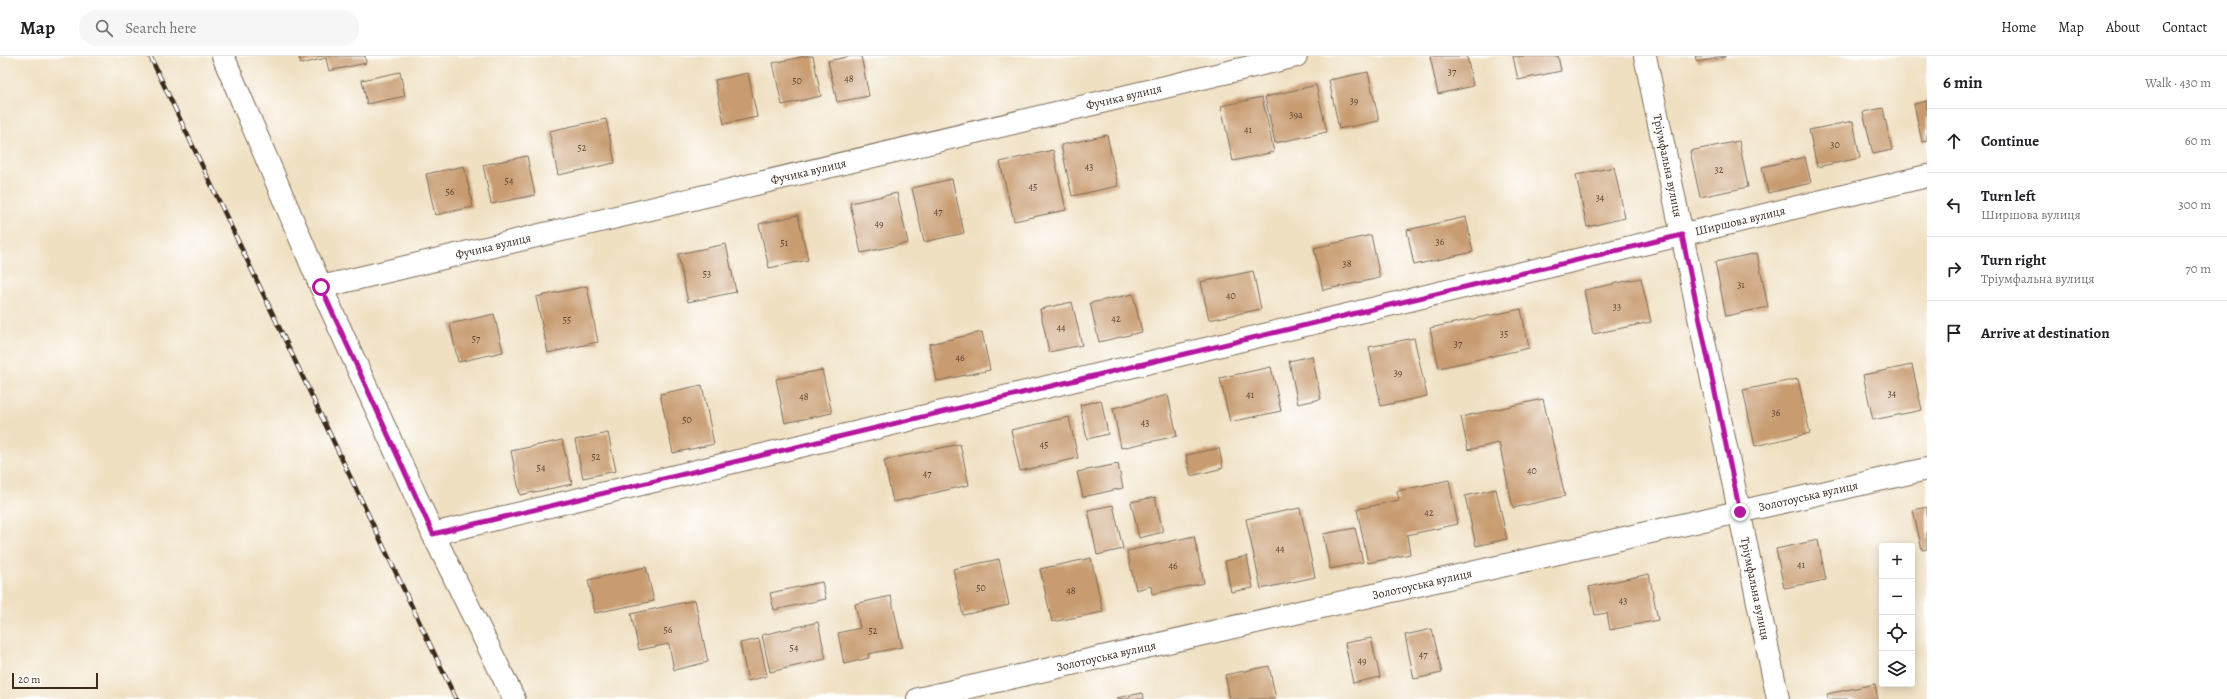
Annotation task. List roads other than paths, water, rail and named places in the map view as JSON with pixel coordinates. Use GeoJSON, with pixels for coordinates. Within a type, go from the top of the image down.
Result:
{"type":"FeatureCollection","features":[{"type":"Feature","properties":{"kind":"street"},"geometry":{"type":"LineString","coordinates":[[223,56],[321,287],[433,534],[514,699]]}},
{"type":"Feature","properties":{"kind":"street","name":"Фучика вулиця"},"geometry":{"type":"LineString","coordinates":[[321,287],[1296,56]]}},
{"type":"Feature","properties":{"kind":"street","name":"Тріумфальна вулиця"},"geometry":{"type":"LineString","coordinates":[[1645,56],[1778,699]]}},
{"type":"Feature","properties":{"kind":"street","name":"Ширшова вулиця"},"geometry":{"type":"LineString","coordinates":[[433,534],[1927,176]]}},
{"type":"Feature","properties":{"kind":"street","name":"Золотоуська вулиця"},"geometry":{"type":"LineString","coordinates":[[918,699],[1927,469]]}},
{"type":"Feature","properties":{"kind":"railway"},"geometry":{"type":"LineString","coordinates":[[150,56],[456,699]]}}]}
